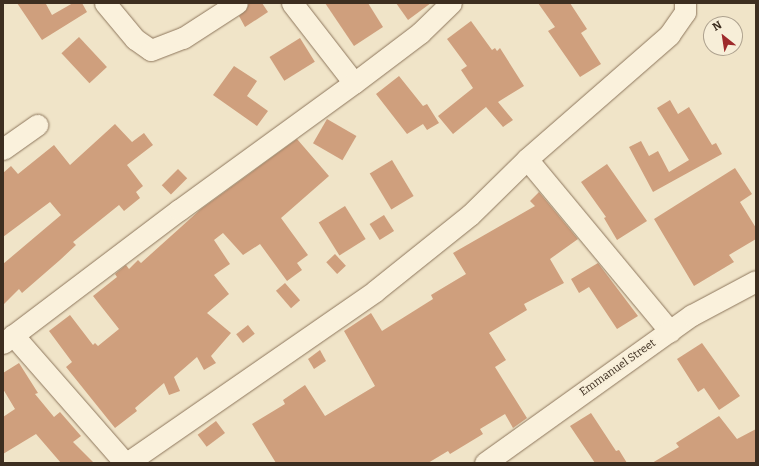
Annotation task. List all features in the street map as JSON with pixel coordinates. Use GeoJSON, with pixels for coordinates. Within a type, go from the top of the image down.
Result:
{"type":"FeatureCollection","features":[{"type":"Feature","properties":{"kind":"street"},"geometry":{"type":"LineString","coordinates":[[105,3],[135,39],[151,50],[183,38],[237,3]]}},
{"type":"Feature","properties":{"kind":"street"},"geometry":{"type":"LineString","coordinates":[[292,3],[354,83]]}},
{"type":"Feature","properties":{"kind":"street"},"geometry":{"type":"LineString","coordinates":[[451,3],[420,33],[8,339],[126,463],[375,291],[470,216],[527,159],[669,35],[685,12],[685,3]]}},
{"type":"Feature","properties":{"kind":"street"},"geometry":{"type":"LineString","coordinates":[[3,149],[37,125]]}},
{"type":"Feature","properties":{"kind":"street"},"geometry":{"type":"LineString","coordinates":[[527,159],[670,331]]}},
{"type":"Feature","properties":{"kind":"street","name":"Emmanuel Street"},"geometry":{"type":"LineString","coordinates":[[485,463],[692,315],[756,281]]}},
{"type":"Feature","properties":{"kind":"building"},"geometry":{"type":"Polygon","coordinates":[[[17,3],[48,3],[46,4],[52,15],[73,3],[82,3],[87,12],[42,40],[17,3]]]}},
{"type":"Feature","properties":{"kind":"building"},"geometry":{"type":"Polygon","coordinates":[[[249,3],[262,3],[268,12],[245,27],[239,16],[247,9],[249,3]]]}},
{"type":"Feature","properties":{"kind":"building"},"geometry":{"type":"Polygon","coordinates":[[[325,3],[368,3],[383,27],[354,46],[325,3]]]}},
{"type":"Feature","properties":{"kind":"building"},"geometry":{"type":"Polygon","coordinates":[[[396,3],[431,3],[408,20],[396,3]]]}},
{"type":"Feature","properties":{"kind":"building"},"geometry":{"type":"Polygon","coordinates":[[[538,3],[570,3],[587,29],[581,33],[601,64],[580,77],[548,31],[555,27],[538,3]]]}},
{"type":"Feature","properties":{"kind":"building"},"geometry":{"type":"Polygon","coordinates":[[[471,21],[492,50],[495,48],[497,51],[500,48],[524,86],[498,102],[513,120],[503,127],[486,107],[453,134],[438,116],[473,88],[461,70],[467,66],[447,39],[471,21]]]}},
{"type":"Feature","properties":{"kind":"building"},"geometry":{"type":"Polygon","coordinates":[[[79,37],[107,67],[89,83],[61,53],[79,37]]]}},
{"type":"Feature","properties":{"kind":"building"},"geometry":{"type":"Polygon","coordinates":[[[300,38],[315,62],[284,81],[269,57],[300,38]]]}},
{"type":"Feature","properties":{"kind":"building"},"geometry":{"type":"Polygon","coordinates":[[[234,66],[257,81],[247,96],[268,111],[257,126],[213,95],[234,66]]]}},
{"type":"Feature","properties":{"kind":"building"},"geometry":{"type":"Polygon","coordinates":[[[399,76],[423,106],[427,104],[439,123],[427,130],[423,124],[407,134],[376,94],[399,76]]]}},
{"type":"Feature","properties":{"kind":"building"},"geometry":{"type":"Polygon","coordinates":[[[670,100],[678,114],[689,107],[712,145],[716,143],[722,154],[653,192],[629,147],[641,141],[649,156],[658,151],[669,172],[689,160],[657,108],[670,100]]]}},
{"type":"Feature","properties":{"kind":"building"},"geometry":{"type":"Polygon","coordinates":[[[327,119],[356,136],[342,160],[313,143],[327,119]]]}},
{"type":"Feature","properties":{"kind":"building"},"geometry":{"type":"Polygon","coordinates":[[[115,124],[132,142],[144,133],[153,145],[127,165],[143,186],[136,192],[140,198],[124,211],[119,205],[73,242],[76,245],[22,293],[19,289],[3,305],[3,264],[61,215],[50,202],[3,237],[3,173],[11,166],[18,174],[54,145],[70,165],[115,124]]]}},
{"type":"Feature","properties":{"kind":"building"},"geometry":{"type":"Polygon","coordinates":[[[297,139],[329,176],[281,218],[308,255],[297,263],[302,270],[287,281],[260,244],[243,255],[223,233],[214,240],[230,264],[214,275],[229,294],[207,313],[231,333],[211,356],[216,363],[204,370],[197,357],[174,377],[180,391],[169,395],[164,383],[135,408],[137,411],[115,428],[66,367],[72,362],[49,331],[70,315],[93,345],[95,343],[98,346],[119,329],[93,296],[117,277],[115,274],[126,265],[129,269],[138,260],[141,263],[201,209],[297,139]]]}},
{"type":"Feature","properties":{"kind":"building"},"geometry":{"type":"Polygon","coordinates":[[[392,160],[414,196],[391,209],[370,173],[392,160]]]}},
{"type":"Feature","properties":{"kind":"building"},"geometry":{"type":"Polygon","coordinates":[[[607,164],[647,221],[617,240],[604,218],[606,217],[581,182],[607,164]]]}},
{"type":"Feature","properties":{"kind":"building"},"geometry":{"type":"Polygon","coordinates":[[[735,168],[752,194],[740,202],[756,228],[756,239],[729,255],[734,262],[694,286],[654,219],[735,168]]]}},
{"type":"Feature","properties":{"kind":"building"},"geometry":{"type":"Polygon","coordinates":[[[178,169],[187,178],[171,194],[162,185],[178,169]]]}},
{"type":"Feature","properties":{"kind":"building"},"geometry":{"type":"Polygon","coordinates":[[[539,192],[578,239],[550,259],[564,283],[524,304],[527,310],[489,333],[506,360],[495,367],[527,418],[513,428],[505,414],[480,429],[483,434],[450,454],[448,451],[428,463],[276,463],[252,424],[285,404],[283,400],[305,385],[325,416],[375,386],[344,331],[371,313],[382,331],[433,299],[431,295],[466,274],[453,253],[535,206],[530,201],[539,192]]]}},
{"type":"Feature","properties":{"kind":"building"},"geometry":{"type":"Polygon","coordinates":[[[345,206],[366,239],[339,256],[319,222],[345,206]]]}},
{"type":"Feature","properties":{"kind":"building"},"geometry":{"type":"Polygon","coordinates":[[[384,215],[394,231],[380,240],[370,224],[384,215]]]}},
{"type":"Feature","properties":{"kind":"building"},"geometry":{"type":"Polygon","coordinates":[[[335,254],[346,266],[337,274],[326,262],[335,254]]]}},
{"type":"Feature","properties":{"kind":"building"},"geometry":{"type":"Polygon","coordinates":[[[598,263],[638,316],[617,329],[589,287],[579,293],[571,279],[598,263]]]}},
{"type":"Feature","properties":{"kind":"building"},"geometry":{"type":"Polygon","coordinates":[[[285,283],[300,300],[291,308],[276,291],[285,283]]]}},
{"type":"Feature","properties":{"kind":"building"},"geometry":{"type":"Polygon","coordinates":[[[248,325],[255,334],[243,343],[236,334],[248,325]]]}},
{"type":"Feature","properties":{"kind":"building"},"geometry":{"type":"Polygon","coordinates":[[[702,343],[740,396],[719,410],[704,388],[698,392],[677,359],[702,343]]]}},
{"type":"Feature","properties":{"kind":"building"},"geometry":{"type":"Polygon","coordinates":[[[320,350],[326,361],[314,369],[308,359],[320,350]]]}},
{"type":"Feature","properties":{"kind":"building"},"geometry":{"type":"Polygon","coordinates":[[[19,363],[38,393],[35,394],[54,417],[60,412],[81,436],[73,442],[94,463],[61,463],[36,434],[3,454],[3,417],[15,409],[3,389],[3,373],[19,363]]]}},
{"type":"Feature","properties":{"kind":"building"},"geometry":{"type":"Polygon","coordinates":[[[591,413],[616,451],[619,450],[627,463],[595,463],[570,426],[591,413]]]}},
{"type":"Feature","properties":{"kind":"building"},"geometry":{"type":"Polygon","coordinates":[[[719,416],[737,439],[756,429],[756,463],[652,463],[679,447],[676,443],[719,416]]]}},
{"type":"Feature","properties":{"kind":"building"},"geometry":{"type":"Polygon","coordinates":[[[216,421],[225,433],[207,447],[198,435],[216,421]]]}}]}
